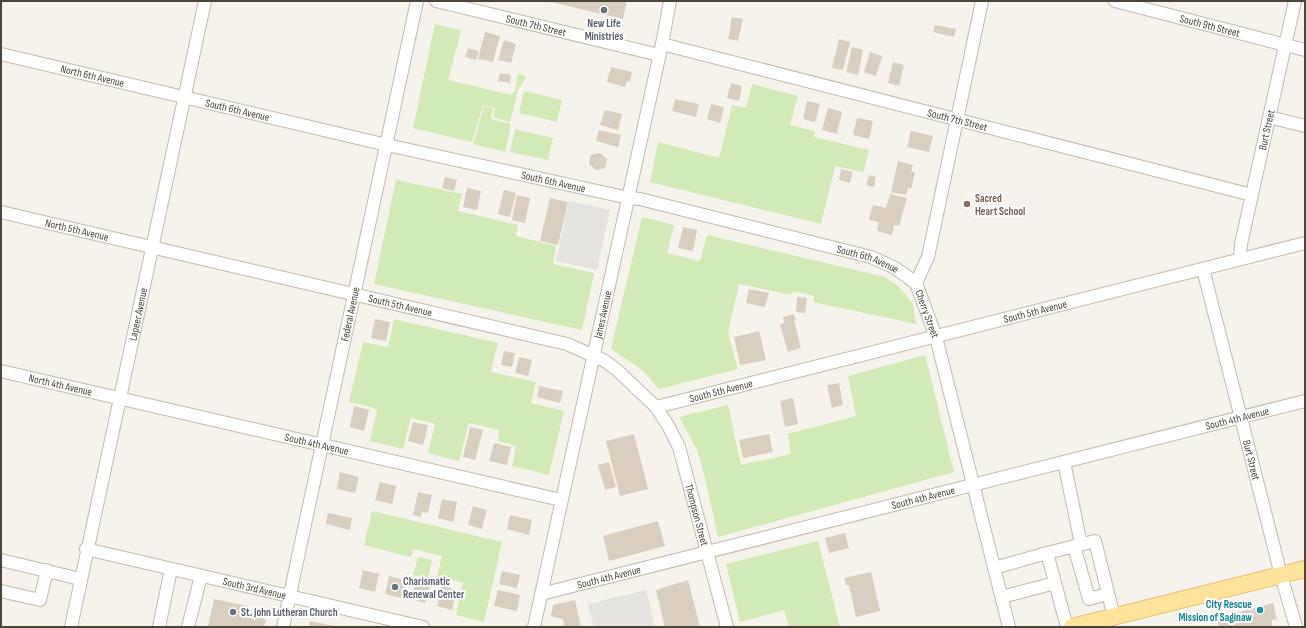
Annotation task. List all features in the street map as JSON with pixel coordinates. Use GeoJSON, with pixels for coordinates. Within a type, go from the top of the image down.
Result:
{"type":"FeatureCollection","features":[{"type":"Feature","properties":{"kind":"main road"},"geometry":{"type":"LineString","coordinates":[[1072,627],[1305,569]]}},
{"type":"Feature","properties":{"kind":"street","name":"Lapeer Avenue"},"geometry":{"type":"LineString","coordinates":[[71,627],[86,549],[205,1]]}},
{"type":"Feature","properties":{"kind":"street","name":"Federal Avenue"},"geometry":{"type":"LineString","coordinates":[[283,627],[417,1]]}},
{"type":"Feature","properties":{"kind":"street","name":"South 7th Street"},"geometry":{"type":"LineString","coordinates":[[436,1],[661,49],[957,119],[1252,195]]}},
{"type":"Feature","properties":{"kind":"street","name":"Janes Avenue"},"geometry":{"type":"LineString","coordinates":[[534,627],[661,49],[670,1]]}},
{"type":"Feature","properties":{"kind":"street","name":"Cherry Street"},"geometry":{"type":"LineString","coordinates":[[982,1],[928,257],[916,283],[936,336],[1009,627]]}},
{"type":"Feature","properties":{"kind":"street","name":"South 9th Street"},"geometry":{"type":"LineString","coordinates":[[1115,1],[1305,50]]}},
{"type":"Feature","properties":{"kind":"street","name":"Burt Street"},"geometry":{"type":"LineString","coordinates":[[1240,259],[1241,244],[1295,1]]}},
{"type":"Feature","properties":{"kind":"street","name":"North 6th Avenue"},"geometry":{"type":"LineString","coordinates":[[1,54],[184,98]]}},
{"type":"Feature","properties":{"kind":"street","name":"South 6th Avenue"},"geometry":{"type":"LineString","coordinates":[[184,98],[387,145],[628,198],[640,198],[871,257],[894,268],[916,283]]}},
{"type":"Feature","properties":{"kind":"street"},"geometry":{"type":"LineString","coordinates":[[1269,117],[1305,126]]}},
{"type":"Feature","properties":{"kind":"street","name":"North 5th Avenue"},"geometry":{"type":"LineString","coordinates":[[1,212],[152,248]]}},
{"type":"Feature","properties":{"kind":"street","name":"South 5th Avenue"},"geometry":{"type":"LineString","coordinates":[[152,248],[567,344],[594,356],[622,374],[656,407],[1305,243]]}},
{"type":"Feature","properties":{"kind":"street","name":"Burt Street"},"geometry":{"type":"LineString","coordinates":[[1203,269],[1281,575],[1296,627]]}},
{"type":"Feature","properties":{"kind":"street","name":"North 4th Avenue"},"geometry":{"type":"LineString","coordinates":[[1,371],[120,398]]}},
{"type":"Feature","properties":{"kind":"street","name":"South 4th Avenue"},"geometry":{"type":"LineString","coordinates":[[120,398],[561,500]]}},
{"type":"Feature","properties":{"kind":"street","name":"South 4th Avenue"},"geometry":{"type":"LineString","coordinates":[[541,594],[1305,401]]}},
{"type":"Feature","properties":{"kind":"street","name":"Thompson Street"},"geometry":{"type":"LineString","coordinates":[[656,407],[679,448],[727,627]]}},
{"type":"Feature","properties":{"kind":"street"},"geometry":{"type":"LineString","coordinates":[[1064,462],[1078,545],[1090,599],[1107,594]]}},
{"type":"Feature","properties":{"kind":"street"},"geometry":{"type":"LineString","coordinates":[[994,568],[1078,545],[1095,542],[1114,617]]}},
{"type":"Feature","properties":{"kind":"street","name":"South 3rd Avenue"},"geometry":{"type":"LineString","coordinates":[[86,549],[423,627]]}},
{"type":"Feature","properties":{"kind":"street"},"geometry":{"type":"LineString","coordinates":[[1047,553],[1068,627]]}},
{"type":"Feature","properties":{"kind":"street"},"geometry":{"type":"LineString","coordinates":[[1,560],[80,579]]}},
{"type":"Feature","properties":{"kind":"street"},"geometry":{"type":"LineString","coordinates":[[159,627],[171,569]]}},
{"type":"Feature","properties":{"kind":"street"},"geometry":{"type":"LineString","coordinates":[[1,590],[40,600],[47,570]]}},
{"type":"Feature","properties":{"kind":"street"},"geometry":{"type":"LineString","coordinates":[[188,627],[201,576]]}},
{"type":"Feature","properties":{"kind":"street"},"geometry":{"type":"LineString","coordinates":[[1002,597],[1055,583]]}},
{"type":"Feature","properties":{"kind":"green space"},"geometry":{"type":"Polygon","coordinates":[[[435,24],[461,30],[448,80],[511,95],[515,90],[518,74],[526,76],[518,90],[510,122],[493,117],[495,108],[483,105],[472,142],[413,128],[435,24]]]}},
{"type":"Feature","properties":{"kind":"green space"},"geometry":{"type":"Polygon","coordinates":[[[752,84],[798,96],[790,125],[815,131],[814,137],[869,150],[863,172],[835,166],[821,224],[650,182],[658,142],[719,158],[732,105],[746,108],[752,84]]]}},
{"type":"Feature","properties":{"kind":"green space"},"geometry":{"type":"Polygon","coordinates":[[[524,91],[562,100],[557,122],[519,113],[524,91]]]}},
{"type":"Feature","properties":{"kind":"green space"},"geometry":{"type":"Polygon","coordinates":[[[484,106],[493,109],[491,119],[511,124],[505,152],[473,144],[484,106]]]}},
{"type":"Feature","properties":{"kind":"green space"},"geometry":{"type":"Polygon","coordinates":[[[515,129],[553,138],[548,160],[510,152],[515,129]]]}},
{"type":"Feature","properties":{"kind":"green space"},"geometry":{"type":"Polygon","coordinates":[[[396,180],[462,194],[458,211],[518,225],[516,236],[556,246],[553,264],[594,273],[582,330],[374,284],[396,180]]]}},
{"type":"Feature","properties":{"kind":"green space"},"geometry":{"type":"Polygon","coordinates":[[[642,217],[674,225],[667,253],[700,261],[707,235],[885,277],[898,286],[913,304],[916,324],[813,302],[814,296],[793,291],[791,295],[739,284],[728,332],[738,369],[659,389],[642,370],[611,349],[642,217]]]}},
{"type":"Feature","properties":{"kind":"green space"},"geometry":{"type":"Polygon","coordinates":[[[394,319],[498,343],[491,372],[536,382],[531,403],[564,411],[549,475],[512,466],[516,446],[498,441],[499,430],[469,423],[459,461],[428,453],[435,424],[411,418],[403,449],[370,441],[377,411],[374,408],[349,402],[363,342],[388,347],[394,319]]]}},
{"type":"Feature","properties":{"kind":"green space"},"geometry":{"type":"Polygon","coordinates":[[[925,355],[954,472],[718,537],[703,469],[696,448],[679,417],[728,405],[741,465],[791,454],[788,434],[856,416],[848,376],[925,355]]]}},
{"type":"Feature","properties":{"kind":"green space"},"geometry":{"type":"Polygon","coordinates":[[[372,511],[502,542],[484,622],[456,615],[463,583],[437,576],[442,556],[413,549],[411,557],[364,545],[372,511]]]}},
{"type":"Feature","properties":{"kind":"green space"},"geometry":{"type":"Polygon","coordinates":[[[818,541],[840,627],[789,627],[784,610],[740,622],[726,564],[818,541]]]}},
{"type":"Feature","properties":{"kind":"green space"},"geometry":{"type":"Polygon","coordinates":[[[418,557],[432,560],[428,578],[413,575],[418,557]]]}},
{"type":"Feature","properties":{"kind":"shaded area"},"geometry":{"type":"Polygon","coordinates":[[[569,201],[610,210],[597,270],[556,261],[569,201]]]}},
{"type":"Feature","properties":{"kind":"shaded area"},"geometry":{"type":"Polygon","coordinates":[[[646,590],[655,627],[594,627],[588,604],[646,590]]]}},
{"type":"Feature","properties":{"kind":"building","name":"New Life Ministries"},"geometry":{"type":"Polygon","coordinates":[[[547,1],[627,1],[623,19],[547,1]]]}},
{"type":"Feature","properties":{"kind":"building"},"geometry":{"type":"Polygon","coordinates":[[[732,17],[743,19],[738,41],[728,39],[732,17]]]}},
{"type":"Feature","properties":{"kind":"building"},"geometry":{"type":"Polygon","coordinates":[[[935,25],[956,29],[954,37],[933,32],[935,25]]]}},
{"type":"Feature","properties":{"kind":"building"},"geometry":{"type":"Polygon","coordinates":[[[485,32],[500,36],[493,62],[478,59],[485,32]]]}},
{"type":"Feature","properties":{"kind":"building"},"geometry":{"type":"Polygon","coordinates":[[[839,39],[850,42],[843,70],[832,68],[839,39]]]}},
{"type":"Feature","properties":{"kind":"building"},"geometry":{"type":"Polygon","coordinates":[[[504,40],[516,44],[511,63],[498,60],[504,40]]]}},
{"type":"Feature","properties":{"kind":"building"},"geometry":{"type":"Polygon","coordinates":[[[852,47],[863,50],[858,75],[846,72],[852,47]]]}},
{"type":"Feature","properties":{"kind":"building"},"geometry":{"type":"Polygon","coordinates":[[[468,48],[479,51],[476,60],[465,57],[468,48]]]}},
{"type":"Feature","properties":{"kind":"building"},"geometry":{"type":"Polygon","coordinates":[[[870,52],[882,56],[876,76],[864,72],[870,52]]]}},
{"type":"Feature","properties":{"kind":"building"},"geometry":{"type":"Polygon","coordinates":[[[893,62],[904,65],[899,86],[888,83],[893,62]]]}},
{"type":"Feature","properties":{"kind":"building"},"geometry":{"type":"Polygon","coordinates":[[[611,67],[632,72],[630,82],[627,81],[625,87],[607,82],[611,67]]]}},
{"type":"Feature","properties":{"kind":"building"},"geometry":{"type":"Polygon","coordinates":[[[500,73],[511,75],[510,83],[498,81],[500,73]]]}},
{"type":"Feature","properties":{"kind":"building"},"geometry":{"type":"Polygon","coordinates":[[[731,83],[742,86],[739,101],[727,98],[731,83]]]}},
{"type":"Feature","properties":{"kind":"building"},"geometry":{"type":"Polygon","coordinates":[[[675,99],[699,104],[696,117],[672,111],[675,99]]]}},
{"type":"Feature","properties":{"kind":"building"},"geometry":{"type":"Polygon","coordinates":[[[807,101],[820,104],[815,122],[803,119],[807,101]]]}},
{"type":"Feature","properties":{"kind":"building"},"geometry":{"type":"Polygon","coordinates":[[[711,104],[724,107],[720,123],[707,119],[711,104]]]}},
{"type":"Feature","properties":{"kind":"building"},"geometry":{"type":"Polygon","coordinates":[[[828,108],[842,112],[837,134],[822,130],[828,108]]]}},
{"type":"Feature","properties":{"kind":"building"},"geometry":{"type":"Polygon","coordinates":[[[605,110],[622,114],[618,130],[600,125],[605,110]]]}},
{"type":"Feature","properties":{"kind":"building"},"geometry":{"type":"Polygon","coordinates":[[[857,118],[873,121],[869,139],[853,135],[857,118]]]}},
{"type":"Feature","properties":{"kind":"building"},"geometry":{"type":"Polygon","coordinates":[[[599,130],[621,135],[618,147],[596,141],[599,130]]]}},
{"type":"Feature","properties":{"kind":"building"},"geometry":{"type":"Polygon","coordinates":[[[911,131],[933,136],[929,152],[907,147],[911,131]]]}},
{"type":"Feature","properties":{"kind":"building"},"geometry":{"type":"Polygon","coordinates":[[[600,153],[607,159],[605,168],[596,170],[589,164],[591,155],[600,153]]]}},
{"type":"Feature","properties":{"kind":"building"},"geometry":{"type":"Polygon","coordinates":[[[898,161],[913,165],[911,172],[915,172],[911,189],[908,188],[906,195],[891,192],[898,161]]]}},
{"type":"Feature","properties":{"kind":"building"},"geometry":{"type":"Polygon","coordinates":[[[841,169],[853,172],[850,183],[839,180],[841,169]]]}},
{"type":"Feature","properties":{"kind":"building"},"geometry":{"type":"Polygon","coordinates":[[[869,175],[876,177],[874,187],[866,185],[869,175]]]}},
{"type":"Feature","properties":{"kind":"building"},"geometry":{"type":"Polygon","coordinates":[[[445,177],[457,180],[454,191],[442,188],[445,177]]]}},
{"type":"Feature","properties":{"kind":"building"},"geometry":{"type":"Polygon","coordinates":[[[467,188],[481,191],[477,210],[463,207],[467,188]]]}},
{"type":"Feature","properties":{"kind":"building"},"geometry":{"type":"Polygon","coordinates":[[[504,190],[516,193],[510,217],[498,214],[504,190]]]}},
{"type":"Feature","properties":{"kind":"building"},"geometry":{"type":"Polygon","coordinates":[[[890,194],[907,198],[899,226],[894,225],[892,235],[877,231],[879,222],[869,220],[873,205],[886,208],[890,194]]]}},
{"type":"Feature","properties":{"kind":"building"},"geometry":{"type":"Polygon","coordinates":[[[517,195],[530,198],[525,223],[512,220],[517,195]]]}},
{"type":"Feature","properties":{"kind":"building"},"geometry":{"type":"Polygon","coordinates":[[[550,198],[568,202],[558,245],[540,241],[550,198]]]}},
{"type":"Feature","properties":{"kind":"building"},"geometry":{"type":"Polygon","coordinates":[[[683,227],[697,230],[693,251],[678,248],[683,227]]]}},
{"type":"Feature","properties":{"kind":"building"},"geometry":{"type":"Polygon","coordinates":[[[749,289],[769,293],[765,307],[746,303],[749,289]]]}},
{"type":"Feature","properties":{"kind":"building"},"geometry":{"type":"Polygon","coordinates":[[[797,297],[807,298],[805,313],[796,312],[797,297]]]}},
{"type":"Feature","properties":{"kind":"building"},"geometry":{"type":"Polygon","coordinates":[[[794,314],[796,320],[794,320],[801,348],[788,352],[780,324],[784,323],[783,317],[794,314]]]}},
{"type":"Feature","properties":{"kind":"building"},"geometry":{"type":"Polygon","coordinates":[[[375,319],[390,322],[386,341],[371,338],[375,319]]]}},
{"type":"Feature","properties":{"kind":"building"},"geometry":{"type":"Polygon","coordinates":[[[759,331],[766,360],[740,365],[734,337],[759,331]]]}},
{"type":"Feature","properties":{"kind":"building"},"geometry":{"type":"Polygon","coordinates":[[[504,351],[515,353],[512,367],[501,365],[504,351]]]}},
{"type":"Feature","properties":{"kind":"building"},"geometry":{"type":"Polygon","coordinates":[[[519,357],[532,360],[528,376],[515,373],[519,357]]]}},
{"type":"Feature","properties":{"kind":"building"},"geometry":{"type":"Polygon","coordinates":[[[839,383],[843,405],[832,408],[827,385],[839,383]]]}},
{"type":"Feature","properties":{"kind":"building"},"geometry":{"type":"Polygon","coordinates":[[[539,386],[563,391],[560,403],[537,397],[539,386]]]}},
{"type":"Feature","properties":{"kind":"building"},"geometry":{"type":"Polygon","coordinates":[[[793,398],[798,424],[785,427],[780,401],[793,398]]]}},
{"type":"Feature","properties":{"kind":"building"},"geometry":{"type":"Polygon","coordinates":[[[354,406],[369,410],[364,431],[350,427],[354,406]]]}},
{"type":"Feature","properties":{"kind":"building"},"geometry":{"type":"Polygon","coordinates":[[[413,422],[428,425],[423,445],[408,441],[413,422]]]}},
{"type":"Feature","properties":{"kind":"building"},"geometry":{"type":"Polygon","coordinates":[[[470,427],[483,430],[475,460],[463,457],[470,427]]]}},
{"type":"Feature","properties":{"kind":"building"},"geometry":{"type":"Polygon","coordinates":[[[634,434],[648,489],[620,496],[606,441],[634,434]]]}},
{"type":"Feature","properties":{"kind":"building"},"geometry":{"type":"Polygon","coordinates":[[[769,434],[773,452],[743,458],[739,440],[769,434]]]}},
{"type":"Feature","properties":{"kind":"building"},"geometry":{"type":"Polygon","coordinates":[[[494,443],[511,447],[507,465],[489,461],[494,443]]]}},
{"type":"Feature","properties":{"kind":"building"},"geometry":{"type":"Polygon","coordinates":[[[609,462],[616,487],[605,490],[598,465],[609,462]]]}},
{"type":"Feature","properties":{"kind":"building"},"geometry":{"type":"Polygon","coordinates":[[[340,472],[359,477],[355,493],[337,489],[340,472]]]}},
{"type":"Feature","properties":{"kind":"building"},"geometry":{"type":"Polygon","coordinates":[[[380,482],[396,486],[392,504],[375,500],[380,482]]]}},
{"type":"Feature","properties":{"kind":"building"},"geometry":{"type":"Polygon","coordinates":[[[418,492],[432,495],[428,513],[422,512],[421,517],[413,515],[418,492]]]}},
{"type":"Feature","properties":{"kind":"building"},"geometry":{"type":"Polygon","coordinates":[[[442,499],[457,502],[453,522],[438,518],[442,499]]]}},
{"type":"Feature","properties":{"kind":"building"},"geometry":{"type":"Polygon","coordinates":[[[473,506],[487,510],[482,529],[468,525],[473,506]]]}},
{"type":"Feature","properties":{"kind":"building"},"geometry":{"type":"Polygon","coordinates":[[[328,513],[352,518],[350,530],[326,524],[328,513]]]}},
{"type":"Feature","properties":{"kind":"building"},"geometry":{"type":"Polygon","coordinates":[[[510,515],[532,520],[529,535],[507,529],[510,515]]]}},
{"type":"Feature","properties":{"kind":"building"},"geometry":{"type":"Polygon","coordinates":[[[658,521],[665,546],[609,561],[603,536],[658,521]]]}},
{"type":"Feature","properties":{"kind":"building"},"geometry":{"type":"Polygon","coordinates":[[[845,533],[849,548],[829,553],[825,538],[845,533]]]}},
{"type":"Feature","properties":{"kind":"building"},"geometry":{"type":"Polygon","coordinates":[[[363,570],[379,574],[375,592],[359,588],[363,570]]]}},
{"type":"Feature","properties":{"kind":"building"},"geometry":{"type":"Polygon","coordinates":[[[502,571],[520,575],[517,588],[499,584],[502,571]]]}},
{"type":"Feature","properties":{"kind":"building"},"geometry":{"type":"Polygon","coordinates":[[[871,572],[880,611],[856,617],[849,585],[846,585],[844,578],[871,572]]]}},
{"type":"Feature","properties":{"kind":"building","name":"Charismatic Renewal Center"},"geometry":{"type":"Polygon","coordinates":[[[389,576],[405,580],[401,598],[385,594],[389,576]]]}},
{"type":"Feature","properties":{"kind":"building"},"geometry":{"type":"Polygon","coordinates":[[[417,578],[431,582],[425,603],[411,599],[417,578]]]}},
{"type":"Feature","properties":{"kind":"building"},"geometry":{"type":"Polygon","coordinates":[[[688,580],[700,627],[665,627],[656,590],[688,580]]]}},
{"type":"Feature","properties":{"kind":"building"},"geometry":{"type":"Polygon","coordinates":[[[442,586],[457,590],[452,610],[437,606],[442,586]]]}},
{"type":"Feature","properties":{"kind":"building"},"geometry":{"type":"Polygon","coordinates":[[[498,590],[520,595],[517,611],[494,606],[498,590]]]}},
{"type":"Feature","properties":{"kind":"building","name":"St. John Lutheran Church"},"geometry":{"type":"Polygon","coordinates":[[[214,599],[248,606],[247,611],[264,614],[263,619],[266,620],[264,627],[208,627],[214,599]]]}},
{"type":"Feature","properties":{"kind":"building"},"geometry":{"type":"Polygon","coordinates":[[[575,600],[581,627],[564,627],[563,619],[551,616],[553,605],[575,600]]]}},
{"type":"Feature","properties":{"kind":"building","name":"City Rescue Mission of Saginaw"},"geometry":{"type":"Polygon","coordinates":[[[1273,603],[1277,619],[1272,620],[1272,627],[1219,627],[1217,618],[1273,603]]]}},
{"type":"Feature","properties":{"kind":"building"},"geometry":{"type":"Polygon","coordinates":[[[310,621],[334,626],[309,627],[310,621]]]}},
{"type":"Feature","properties":{"kind":"place","name":"New Life Ministries"},"geometry":{"type":"Point","coordinates":[604,10]}},
{"type":"Feature","properties":{"kind":"place","name":"Sacred Heart School"},"geometry":{"type":"Point","coordinates":[967,204]}},
{"type":"Feature","properties":{"kind":"place","name":"Charismatic Renewal Center"},"geometry":{"type":"Point","coordinates":[395,587]}},
{"type":"Feature","properties":{"kind":"place","name":"City Rescue Mission of Saginaw"},"geometry":{"type":"Point","coordinates":[1260,610]}},
{"type":"Feature","properties":{"kind":"place","name":"St. John Lutheran Church"},"geometry":{"type":"Point","coordinates":[233,612]}}]}
